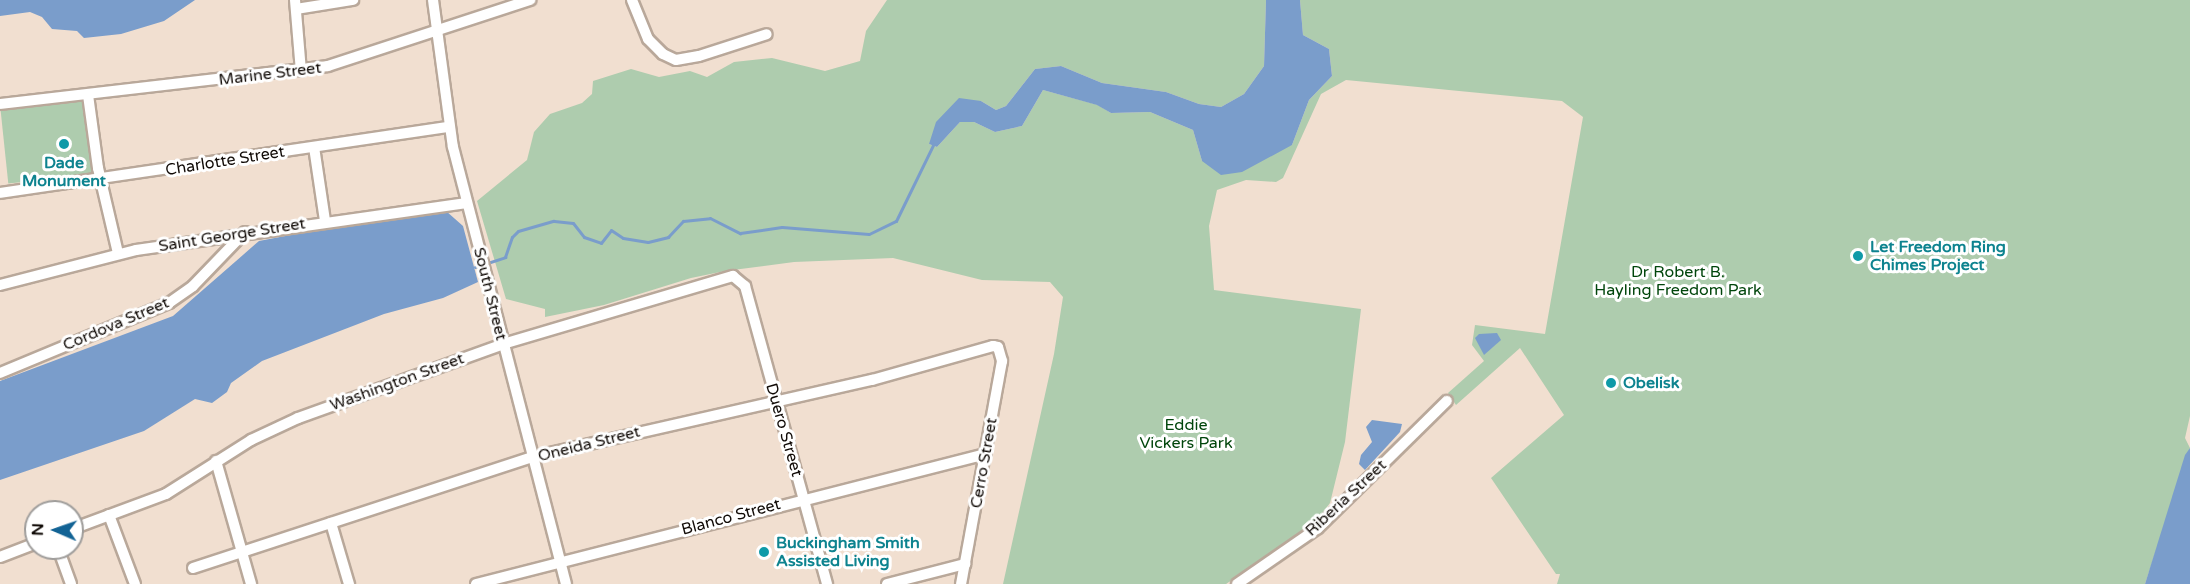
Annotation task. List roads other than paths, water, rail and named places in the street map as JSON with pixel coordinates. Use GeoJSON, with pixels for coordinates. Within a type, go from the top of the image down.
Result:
{"type":"FeatureCollection","features":[{"type":"Feature","properties":{"kind":"street"},"geometry":{"type":"LineString","coordinates":[[301,71],[295,5],[353,0]]}},
{"type":"Feature","properties":{"kind":"street","name":"South Street"},"geometry":{"type":"LineString","coordinates":[[433,0],[449,127],[566,584]]}},
{"type":"Feature","properties":{"kind":"street","name":"Marine Street"},"geometry":{"type":"LineString","coordinates":[[0,104],[301,71],[350,62],[530,0]]}},
{"type":"Feature","properties":{"kind":"street"},"geometry":{"type":"LineString","coordinates":[[632,0],[648,39],[663,54],[676,60],[766,34]]}},
{"type":"Feature","properties":{"kind":"street"},"geometry":{"type":"LineString","coordinates":[[88,95],[102,179],[118,253]]}},
{"type":"Feature","properties":{"kind":"street","name":"Charlotte Street"},"geometry":{"type":"LineString","coordinates":[[0,193],[449,127]]}},
{"type":"Feature","properties":{"kind":"street"},"geometry":{"type":"LineString","coordinates":[[314,147],[325,221]]}},
{"type":"Feature","properties":{"kind":"street","name":"Saint George Street"},"geometry":{"type":"LineString","coordinates":[[0,285],[118,253],[245,232],[467,203]]}},
{"type":"Feature","properties":{"kind":"street","name":"Cordova Street"},"geometry":{"type":"LineString","coordinates":[[0,373],[169,303],[193,286],[245,232]]}},
{"type":"Feature","properties":{"kind":"street","name":"Washington Street"},"geometry":{"type":"LineString","coordinates":[[84,524],[166,494],[251,440],[298,418],[503,344],[718,278],[737,278]]}},
{"type":"Feature","properties":{"kind":"street","name":"Duero Street"},"geometry":{"type":"LineString","coordinates":[[737,278],[745,285],[827,584]]}},
{"type":"Feature","properties":{"kind":"street","name":"Oneida Street"},"geometry":{"type":"LineString","coordinates":[[193,568],[243,554],[331,522],[532,457],[775,400],[872,380],[993,346]]}},
{"type":"Feature","properties":{"kind":"street","name":"Cerro Street"},"geometry":{"type":"LineString","coordinates":[[961,584],[1002,361],[998,347],[993,346]]}},
{"type":"Feature","properties":{"kind":"street","name":"Riberia Street"},"geometry":{"type":"LineString","coordinates":[[1237,584],[1318,528],[1447,401]]}},
{"type":"Feature","properties":{"kind":"street","name":"Blanco Street"},"geometry":{"type":"LineString","coordinates":[[476,584],[804,498],[986,454]]}},
{"type":"Feature","properties":{"kind":"street"},"geometry":{"type":"LineString","coordinates":[[216,461],[251,584]]}},
{"type":"Feature","properties":{"kind":"street"},"geometry":{"type":"LineString","coordinates":[[109,515],[135,584]]}},
{"type":"Feature","properties":{"kind":"street"},"geometry":{"type":"LineString","coordinates":[[331,522],[349,584]]}},
{"type":"Feature","properties":{"kind":"street"},"geometry":{"type":"LineString","coordinates":[[0,557],[24,548]]}},
{"type":"Feature","properties":{"kind":"street"},"geometry":{"type":"LineString","coordinates":[[62,560],[71,584]]}},
{"type":"Feature","properties":{"kind":"street"},"geometry":{"type":"LineString","coordinates":[[886,584],[965,564]]}},
{"type":"Feature","properties":{"kind":"water"},"geometry":{"type":"Polygon","coordinates":[[[0,0],[195,0],[164,21],[121,34],[84,38],[77,31],[52,29],[42,17],[30,12],[0,16],[0,0]]]}},
{"type":"Feature","properties":{"kind":"water"},"geometry":{"type":"Polygon","coordinates":[[[1266,0],[1300,0],[1303,35],[1329,49],[1332,76],[1309,100],[1292,145],[1242,172],[1221,175],[1202,161],[1193,130],[1150,112],[1111,113],[1097,105],[1043,90],[1022,126],[995,132],[974,122],[960,122],[937,147],[929,144],[936,122],[959,98],[981,101],[996,110],[1006,106],[1035,69],[1061,66],[1102,83],[1166,92],[1199,104],[1221,107],[1244,94],[1264,66],[1266,0]]]}},
{"type":"Feature","properties":{"kind":"water"},"geometry":{"type":"Polygon","coordinates":[[[446,211],[463,226],[478,282],[443,298],[384,314],[262,361],[231,383],[227,392],[212,403],[195,399],[144,431],[0,480],[0,381],[173,316],[259,241],[406,213],[446,211]]]}},
{"type":"Feature","properties":{"kind":"water"},"geometry":{"type":"Polygon","coordinates":[[[1497,333],[1501,340],[1484,355],[1475,338],[1479,334],[1497,333]]]}},
{"type":"Feature","properties":{"kind":"water"},"geometry":{"type":"Polygon","coordinates":[[[1372,420],[1402,424],[1400,432],[1365,470],[1359,464],[1361,455],[1372,442],[1366,427],[1372,420]]]}},
{"type":"Feature","properties":{"kind":"water"},"geometry":{"type":"Polygon","coordinates":[[[2190,448],[2190,584],[2145,584],[2185,455],[2190,448]]]}},
{"type":"Feature","properties":{"kind":"waterway"},"geometry":{"type":"LineString","coordinates":[[475,267],[505,257],[512,237],[518,231],[554,221],[573,223],[584,237],[601,243],[611,230],[623,238],[648,242],[668,237],[683,221],[710,218],[740,233],[782,227],[869,234],[896,221],[933,145]]}},
{"type":"Feature","properties":{"kind":"place","name":"Dade Monument"},"geometry":{"type":"Point","coordinates":[64,144]}},
{"type":"Feature","properties":{"kind":"place","name":"Let Freedom Ring Chimes Project"},"geometry":{"type":"Point","coordinates":[1858,256]}},
{"type":"Feature","properties":{"kind":"place","name":"Obelisk"},"geometry":{"type":"Point","coordinates":[1611,383]}},
{"type":"Feature","properties":{"kind":"place","name":"Buckingham Smith Assisted Living"},"geometry":{"type":"Point","coordinates":[764,552]}},
{"type":"Feature","properties":{"kind":"park label","name":"Dr Robert B. Hayling Freedom Park"},"geometry":{"type":"Point","coordinates":[1678,281]}},
{"type":"Feature","properties":{"kind":"park label","name":"Eddie Vickers Park"},"geometry":{"type":"Point","coordinates":[1186,434]}}]}
